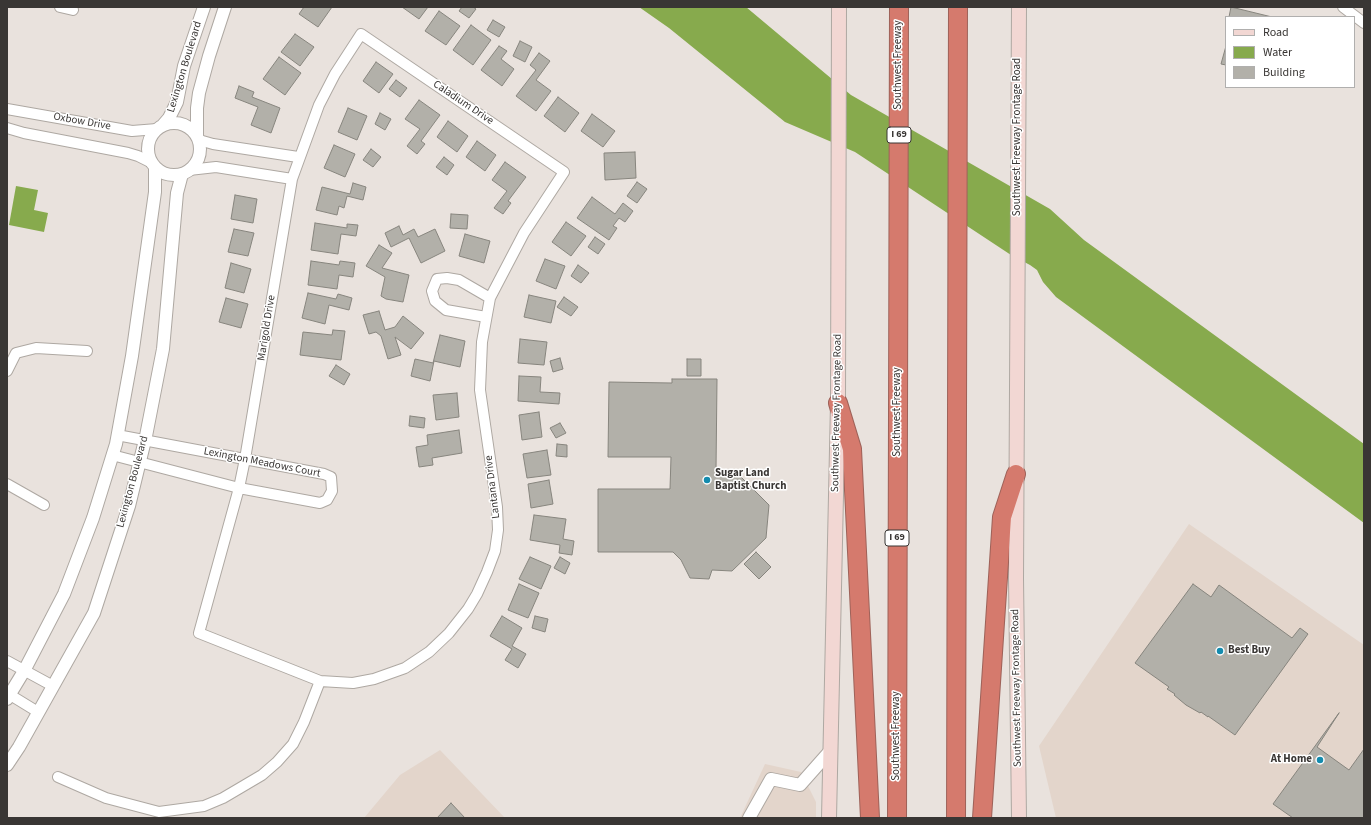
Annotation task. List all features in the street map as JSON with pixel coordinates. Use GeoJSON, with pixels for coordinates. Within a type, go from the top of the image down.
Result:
{"type":"FeatureCollection","features":[{"type":"Feature","properties":{"kind":"highway"},"geometry":{"type":"LineString","coordinates":[[956,818],[958,7]]}},
{"type":"Feature","properties":{"kind":"highway","name":"Southwest Freeway"},"geometry":{"type":"LineString","coordinates":[[896,818],[899,10]]}},
{"type":"Feature","properties":{"kind":"highway"},"geometry":{"type":"LineString","coordinates":[[838,403],[852,449],[870,818]]}},
{"type":"Feature","properties":{"kind":"highway"},"geometry":{"type":"LineString","coordinates":[[982,818],[1002,517],[1016,474]]}},
{"type":"Feature","properties":{"kind":"main road","name":"Southwest Freeway Frontage Road"},"geometry":{"type":"LineString","coordinates":[[829,818],[838,403],[839,7]]}},
{"type":"Feature","properties":{"kind":"main road","name":"Southwest Freeway Frontage Road"},"geometry":{"type":"LineString","coordinates":[[1019,7],[1016,474],[1019,818]]}},
{"type":"Feature","properties":{"kind":"street"},"geometry":{"type":"LineString","coordinates":[[60,7],[73,10]]}},
{"type":"Feature","properties":{"kind":"street","name":"Lexington Boulevard"},"geometry":{"type":"LineString","coordinates":[[160,127],[169,118],[176,102],[184,66],[204,7]]}},
{"type":"Feature","properties":{"kind":"street","name":"Lexington Boulevard"},"geometry":{"type":"LineString","coordinates":[[198,137],[197,108],[199,93],[225,7]]}},
{"type":"Feature","properties":{"kind":"street"},"geometry":{"type":"LineString","coordinates":[[1343,7],[1355,16]]}},
{"type":"Feature","properties":{"kind":"street"},"geometry":{"type":"LineString","coordinates":[[1355,16],[1364,23]]}},
{"type":"Feature","properties":{"kind":"street","name":"Marigold Drive"},"geometry":{"type":"LineString","coordinates":[[199,633],[239,488],[245,459],[292,179],[298,157],[328,86],[362,34]]}},
{"type":"Feature","properties":{"kind":"street","name":"Caladium Drive"},"geometry":{"type":"LineString","coordinates":[[362,34],[564,172]]}},
{"type":"Feature","properties":{"kind":"street","name":"Oxbow Drive"},"geometry":{"type":"LineString","coordinates":[[7,109],[132,131],[160,127]]}},
{"type":"Feature","properties":{"kind":"street"},"geometry":{"type":"LineString","coordinates":[[38,712],[8,695],[24,671],[64,594],[93,518],[112,455],[132,356],[155,192],[154,165],[148,151],[148,145],[153,134],[160,127],[176,122],[182,123],[193,130],[198,137],[201,146],[198,160],[186,172]]}},
{"type":"Feature","properties":{"kind":"street","name":"Oxbow Drive"},"geometry":{"type":"LineString","coordinates":[[7,128],[24,133],[128,153],[138,156],[154,165]]}},
{"type":"Feature","properties":{"kind":"street"},"geometry":{"type":"LineString","coordinates":[[198,137],[213,144],[298,157]]}},
{"type":"Feature","properties":{"kind":"street"},"geometry":{"type":"LineString","coordinates":[[154,165],[168,174],[216,167],[292,179]]}},
{"type":"Feature","properties":{"kind":"street","name":"Lexington Boulevard"},"geometry":{"type":"LineString","coordinates":[[7,765],[19,747],[94,613],[129,506],[163,349],[177,193],[186,172]]}},
{"type":"Feature","properties":{"kind":"street","name":"Lantana Drive"},"geometry":{"type":"LineString","coordinates":[[199,633],[320,681],[353,683],[374,679],[405,668],[429,652],[449,633],[478,594],[495,551],[498,530],[497,508],[480,390],[482,342],[490,298],[524,233],[564,172]]}},
{"type":"Feature","properties":{"kind":"street"},"geometry":{"type":"LineString","coordinates":[[486,317],[446,310],[435,301],[432,291],[437,279],[447,278],[459,280],[490,298]]}},
{"type":"Feature","properties":{"kind":"street"},"geometry":{"type":"LineString","coordinates":[[7,371],[16,353],[36,348],[87,351]]}},
{"type":"Feature","properties":{"kind":"street","name":"Lexington Meadows Court"},"geometry":{"type":"LineString","coordinates":[[112,455],[239,488],[320,503],[327,500],[332,491],[331,477],[324,474],[117,436]]}},
{"type":"Feature","properties":{"kind":"street"},"geometry":{"type":"LineString","coordinates":[[7,484],[44,505]]}},
{"type":"Feature","properties":{"kind":"street"},"geometry":{"type":"LineString","coordinates":[[7,661],[53,686]]}},
{"type":"Feature","properties":{"kind":"street"},"geometry":{"type":"LineString","coordinates":[[58,777],[106,798],[159,812],[204,806],[223,798],[262,775],[277,762],[293,744],[304,722],[320,681]]}},
{"type":"Feature","properties":{"kind":"street"},"geometry":{"type":"LineString","coordinates":[[749,818],[771,779],[800,784],[830,750]]}},
{"type":"Feature","properties":{"kind":"shaded area"},"geometry":{"type":"Polygon","coordinates":[[[1189,524],[1364,645],[1364,818],[1056,818],[1039,746],[1189,524]]]}},
{"type":"Feature","properties":{"kind":"shaded area"},"geometry":{"type":"Polygon","coordinates":[[[440,750],[505,818],[364,818],[400,775],[440,750]]]}},
{"type":"Feature","properties":{"kind":"shaded area"},"geometry":{"type":"Polygon","coordinates":[[[765,764],[801,772],[816,802],[816,818],[740,818],[765,764]]]}},
{"type":"Feature","properties":{"kind":"water"},"geometry":{"type":"Polygon","coordinates":[[[639,7],[746,7],[851,95],[1050,209],[1084,240],[1364,444],[1364,523],[1056,297],[1043,282],[1037,270],[1030,265],[1011,255],[855,152],[785,122],[669,28],[639,7]]]}},
{"type":"Feature","properties":{"kind":"water"},"geometry":{"type":"Polygon","coordinates":[[[16,186],[38,190],[34,210],[48,213],[44,232],[9,225],[16,186]]]}},
{"type":"Feature","properties":{"kind":"building"},"geometry":{"type":"Polygon","coordinates":[[[304,7],[332,7],[318,27],[299,14],[304,7]]]}},
{"type":"Feature","properties":{"kind":"building"},"geometry":{"type":"Polygon","coordinates":[[[402,7],[428,7],[419,19],[402,7]]]}},
{"type":"Feature","properties":{"kind":"building"},"geometry":{"type":"Polygon","coordinates":[[[462,7],[473,7],[476,9],[469,18],[459,11],[462,7]]]}},
{"type":"Feature","properties":{"kind":"building"},"geometry":{"type":"Polygon","coordinates":[[[1231,7],[1268,16],[1229,16],[1231,7]]]}},
{"type":"Feature","properties":{"kind":"building"},"geometry":{"type":"Polygon","coordinates":[[[439,11],[460,26],[446,45],[425,31],[439,11]]]}},
{"type":"Feature","properties":{"kind":"building"},"geometry":{"type":"Polygon","coordinates":[[[493,20],[505,27],[499,37],[487,30],[493,20]]]}},
{"type":"Feature","properties":{"kind":"building"},"geometry":{"type":"Polygon","coordinates":[[[471,25],[491,40],[473,65],[453,50],[471,25]]]}},
{"type":"Feature","properties":{"kind":"building"},"geometry":{"type":"Polygon","coordinates":[[[295,34],[314,47],[300,66],[281,52],[295,34]]]}},
{"type":"Feature","properties":{"kind":"building"},"geometry":{"type":"Polygon","coordinates":[[[520,41],[532,47],[525,62],[513,56],[520,41]]]}},
{"type":"Feature","properties":{"kind":"building"},"geometry":{"type":"Polygon","coordinates":[[[499,46],[507,51],[501,59],[514,69],[502,86],[481,70],[499,46]]]}},
{"type":"Feature","properties":{"kind":"building"},"geometry":{"type":"Polygon","coordinates":[[[1225,50],[1225,65],[1221,64],[1225,50]]]}},
{"type":"Feature","properties":{"kind":"building"},"geometry":{"type":"Polygon","coordinates":[[[539,53],[550,61],[536,80],[551,91],[536,111],[516,96],[536,70],[530,65],[539,53]]]}},
{"type":"Feature","properties":{"kind":"building"},"geometry":{"type":"Polygon","coordinates":[[[279,57],[301,73],[285,95],[263,79],[279,57]]]}},
{"type":"Feature","properties":{"kind":"building"},"geometry":{"type":"Polygon","coordinates":[[[376,62],[393,74],[379,93],[363,81],[376,62]]]}},
{"type":"Feature","properties":{"kind":"building"},"geometry":{"type":"Polygon","coordinates":[[[396,80],[407,88],[400,97],[389,89],[396,80]]]}},
{"type":"Feature","properties":{"kind":"building"},"geometry":{"type":"Polygon","coordinates":[[[239,86],[254,92],[252,97],[280,108],[271,133],[251,125],[258,107],[235,98],[239,86]]]}},
{"type":"Feature","properties":{"kind":"building"},"geometry":{"type":"Polygon","coordinates":[[[558,97],[579,113],[565,132],[544,116],[558,97]]]}},
{"type":"Feature","properties":{"kind":"building"},"geometry":{"type":"Polygon","coordinates":[[[419,100],[440,115],[421,141],[425,144],[417,154],[407,146],[420,129],[405,119],[419,100]]]}},
{"type":"Feature","properties":{"kind":"building"},"geometry":{"type":"Polygon","coordinates":[[[348,108],[367,116],[357,140],[338,132],[348,108]]]}},
{"type":"Feature","properties":{"kind":"building"},"geometry":{"type":"Polygon","coordinates":[[[380,113],[391,119],[385,130],[375,124],[380,113]]]}},
{"type":"Feature","properties":{"kind":"building"},"geometry":{"type":"Polygon","coordinates":[[[592,114],[615,131],[603,147],[581,131],[592,114]]]}},
{"type":"Feature","properties":{"kind":"building"},"geometry":{"type":"Polygon","coordinates":[[[448,121],[468,136],[457,152],[437,137],[448,121]]]}},
{"type":"Feature","properties":{"kind":"building"},"geometry":{"type":"Polygon","coordinates":[[[477,141],[496,155],[485,171],[466,157],[477,141]]]}},
{"type":"Feature","properties":{"kind":"building"},"geometry":{"type":"Polygon","coordinates":[[[334,145],[355,154],[345,177],[324,168],[334,145]]]}},
{"type":"Feature","properties":{"kind":"building"},"geometry":{"type":"Polygon","coordinates":[[[371,149],[381,157],[373,167],[363,160],[371,149]]]}},
{"type":"Feature","properties":{"kind":"building"},"geometry":{"type":"Polygon","coordinates":[[[635,152],[636,178],[605,180],[604,153],[635,152]]]}},
{"type":"Feature","properties":{"kind":"building"},"geometry":{"type":"Polygon","coordinates":[[[444,157],[454,165],[447,175],[436,167],[444,157]]]}},
{"type":"Feature","properties":{"kind":"building"},"geometry":{"type":"Polygon","coordinates":[[[505,162],[526,177],[508,201],[511,203],[503,214],[494,208],[507,191],[492,180],[505,162]]]}},
{"type":"Feature","properties":{"kind":"building"},"geometry":{"type":"Polygon","coordinates":[[[637,182],[647,189],[637,203],[627,196],[637,182]]]}},
{"type":"Feature","properties":{"kind":"building"},"geometry":{"type":"Polygon","coordinates":[[[353,183],[366,187],[363,200],[347,196],[344,208],[339,206],[337,215],[316,210],[322,187],[350,194],[353,183]]]}},
{"type":"Feature","properties":{"kind":"building"},"geometry":{"type":"Polygon","coordinates":[[[235,195],[257,199],[253,223],[231,219],[235,195]]]}},
{"type":"Feature","properties":{"kind":"building"},"geometry":{"type":"Polygon","coordinates":[[[592,197],[615,214],[623,203],[633,211],[625,222],[619,218],[613,226],[617,228],[609,240],[577,218],[592,197]]]}},
{"type":"Feature","properties":{"kind":"building"},"geometry":{"type":"Polygon","coordinates":[[[451,214],[468,215],[467,229],[450,228],[451,214]]]}},
{"type":"Feature","properties":{"kind":"building"},"geometry":{"type":"Polygon","coordinates":[[[566,222],[586,236],[571,256],[552,242],[566,222]]]}},
{"type":"Feature","properties":{"kind":"building"},"geometry":{"type":"Polygon","coordinates":[[[315,223],[347,228],[347,224],[358,225],[356,236],[341,234],[338,254],[311,250],[315,223]]]}},
{"type":"Feature","properties":{"kind":"building"},"geometry":{"type":"Polygon","coordinates":[[[399,226],[403,235],[414,229],[418,237],[435,229],[445,251],[421,263],[409,238],[391,247],[385,233],[399,226]]]}},
{"type":"Feature","properties":{"kind":"building"},"geometry":{"type":"Polygon","coordinates":[[[234,229],[254,233],[248,256],[228,252],[234,229]]]}},
{"type":"Feature","properties":{"kind":"building"},"geometry":{"type":"Polygon","coordinates":[[[465,234],[490,241],[484,263],[459,256],[465,234]]]}},
{"type":"Feature","properties":{"kind":"building"},"geometry":{"type":"Polygon","coordinates":[[[595,237],[605,244],[598,254],[588,247],[595,237]]]}},
{"type":"Feature","properties":{"kind":"building"},"geometry":{"type":"Polygon","coordinates":[[[379,245],[392,253],[382,268],[409,275],[403,302],[386,299],[381,296],[385,277],[366,266],[379,245]]]}},
{"type":"Feature","properties":{"kind":"building"},"geometry":{"type":"Polygon","coordinates":[[[545,259],[565,266],[556,289],[536,281],[545,259]]]}},
{"type":"Feature","properties":{"kind":"building"},"geometry":{"type":"Polygon","coordinates":[[[311,261],[339,265],[340,261],[355,263],[353,277],[339,275],[337,289],[308,285],[311,261]]]}},
{"type":"Feature","properties":{"kind":"building"},"geometry":{"type":"Polygon","coordinates":[[[231,263],[251,269],[244,293],[225,288],[231,263]]]}},
{"type":"Feature","properties":{"kind":"building"},"geometry":{"type":"Polygon","coordinates":[[[578,265],[589,273],[581,283],[571,276],[578,265]]]}},
{"type":"Feature","properties":{"kind":"building"},"geometry":{"type":"Polygon","coordinates":[[[308,293],[336,299],[338,294],[352,298],[349,310],[329,305],[325,324],[302,318],[308,293]]]}},
{"type":"Feature","properties":{"kind":"building"},"geometry":{"type":"Polygon","coordinates":[[[529,295],[556,301],[551,323],[524,317],[529,295]]]}},
{"type":"Feature","properties":{"kind":"building"},"geometry":{"type":"Polygon","coordinates":[[[564,297],[578,307],[571,316],[557,307],[564,297]]]}},
{"type":"Feature","properties":{"kind":"building"},"geometry":{"type":"Polygon","coordinates":[[[226,298],[248,304],[241,328],[219,322],[226,298]]]}},
{"type":"Feature","properties":{"kind":"building"},"geometry":{"type":"Polygon","coordinates":[[[379,311],[385,330],[395,327],[403,316],[424,333],[411,349],[395,337],[401,355],[388,359],[381,336],[376,332],[369,334],[363,315],[379,311]]]}},
{"type":"Feature","properties":{"kind":"building"},"geometry":{"type":"Polygon","coordinates":[[[333,330],[345,331],[341,360],[300,355],[303,332],[332,335],[333,330]]]}},
{"type":"Feature","properties":{"kind":"building"},"geometry":{"type":"Polygon","coordinates":[[[440,335],[465,341],[460,367],[434,361],[430,381],[411,376],[415,359],[433,363],[440,335]]]}},
{"type":"Feature","properties":{"kind":"building"},"geometry":{"type":"Polygon","coordinates":[[[520,339],[547,342],[544,365],[518,363],[520,339]]]}},
{"type":"Feature","properties":{"kind":"building"},"geometry":{"type":"Polygon","coordinates":[[[560,358],[563,369],[553,372],[550,361],[560,358]]]}},
{"type":"Feature","properties":{"kind":"building"},"geometry":{"type":"Polygon","coordinates":[[[687,359],[701,359],[701,376],[687,376],[687,359]]]}},
{"type":"Feature","properties":{"kind":"building"},"geometry":{"type":"Polygon","coordinates":[[[336,365],[350,374],[344,385],[329,376],[336,365]]]}},
{"type":"Feature","properties":{"kind":"building"},"geometry":{"type":"Polygon","coordinates":[[[519,376],[541,377],[540,392],[560,393],[559,404],[518,401],[519,376]]]}},
{"type":"Feature","properties":{"kind":"building","name":"Sugar Land Baptist Church"},"geometry":{"type":"Polygon","coordinates":[[[672,379],[717,379],[716,470],[734,470],[769,505],[766,538],[732,571],[712,570],[709,579],[690,578],[681,560],[673,552],[598,552],[598,489],[670,489],[671,457],[608,457],[609,382],[672,383],[672,379]]]}},
{"type":"Feature","properties":{"kind":"building"},"geometry":{"type":"Polygon","coordinates":[[[457,393],[459,417],[436,420],[433,395],[457,393]]]}},
{"type":"Feature","properties":{"kind":"building"},"geometry":{"type":"Polygon","coordinates":[[[539,412],[542,437],[522,440],[519,415],[539,412]]]}},
{"type":"Feature","properties":{"kind":"building"},"geometry":{"type":"Polygon","coordinates":[[[410,416],[425,418],[424,428],[409,426],[410,416]]]}},
{"type":"Feature","properties":{"kind":"building"},"geometry":{"type":"Polygon","coordinates":[[[560,423],[566,433],[556,438],[550,428],[560,423]]]}},
{"type":"Feature","properties":{"kind":"building"},"geometry":{"type":"Polygon","coordinates":[[[459,430],[462,453],[432,458],[433,465],[419,467],[416,447],[428,445],[427,435],[459,430]]]}},
{"type":"Feature","properties":{"kind":"building"},"geometry":{"type":"Polygon","coordinates":[[[557,444],[567,445],[567,457],[556,456],[557,444]]]}},
{"type":"Feature","properties":{"kind":"building"},"geometry":{"type":"Polygon","coordinates":[[[547,450],[551,475],[527,478],[523,454],[547,450]]]}},
{"type":"Feature","properties":{"kind":"building"},"geometry":{"type":"Polygon","coordinates":[[[549,480],[553,504],[531,508],[528,484],[549,480]]]}},
{"type":"Feature","properties":{"kind":"building"},"geometry":{"type":"Polygon","coordinates":[[[534,515],[566,519],[563,539],[574,541],[572,555],[559,553],[560,545],[530,540],[534,515]]]}},
{"type":"Feature","properties":{"kind":"building"},"geometry":{"type":"Polygon","coordinates":[[[756,552],[771,567],[759,579],[744,564],[756,552]]]}},
{"type":"Feature","properties":{"kind":"building"},"geometry":{"type":"Polygon","coordinates":[[[530,557],[551,566],[541,589],[519,579],[530,557]]]}},
{"type":"Feature","properties":{"kind":"building"},"geometry":{"type":"Polygon","coordinates":[[[560,557],[570,563],[565,574],[554,568],[560,557]]]}},
{"type":"Feature","properties":{"kind":"building"},"geometry":{"type":"Polygon","coordinates":[[[519,584],[539,593],[528,618],[508,610],[519,584]]]}},
{"type":"Feature","properties":{"kind":"building","name":"Best Buy"},"geometry":{"type":"Polygon","coordinates":[[[1193,584],[1211,597],[1219,585],[1292,638],[1300,628],[1308,634],[1235,735],[1208,716],[1186,705],[1174,695],[1175,694],[1167,689],[1169,687],[1135,663],[1193,584]]]}},
{"type":"Feature","properties":{"kind":"building"},"geometry":{"type":"Polygon","coordinates":[[[502,616],[522,628],[512,646],[526,654],[518,668],[505,660],[512,649],[490,636],[502,616]]]}},
{"type":"Feature","properties":{"kind":"building"},"geometry":{"type":"Polygon","coordinates":[[[535,616],[548,619],[545,632],[532,628],[535,616]]]}},
{"type":"Feature","properties":{"kind":"building","name":"At Home"},"geometry":{"type":"Polygon","coordinates":[[[1339,713],[1317,747],[1349,770],[1364,749],[1364,818],[1293,818],[1273,804],[1339,713]]]}},
{"type":"Feature","properties":{"kind":"building"},"geometry":{"type":"Polygon","coordinates":[[[451,803],[465,818],[437,818],[451,803]]]}},
{"type":"Feature","properties":{"kind":"place","name":"Sugar Land Baptist Church"},"geometry":{"type":"Point","coordinates":[707,480]}},
{"type":"Feature","properties":{"kind":"place","name":"Best Buy"},"geometry":{"type":"Point","coordinates":[1220,651]}},
{"type":"Feature","properties":{"kind":"place","name":"At Home"},"geometry":{"type":"Point","coordinates":[1320,760]}}]}
